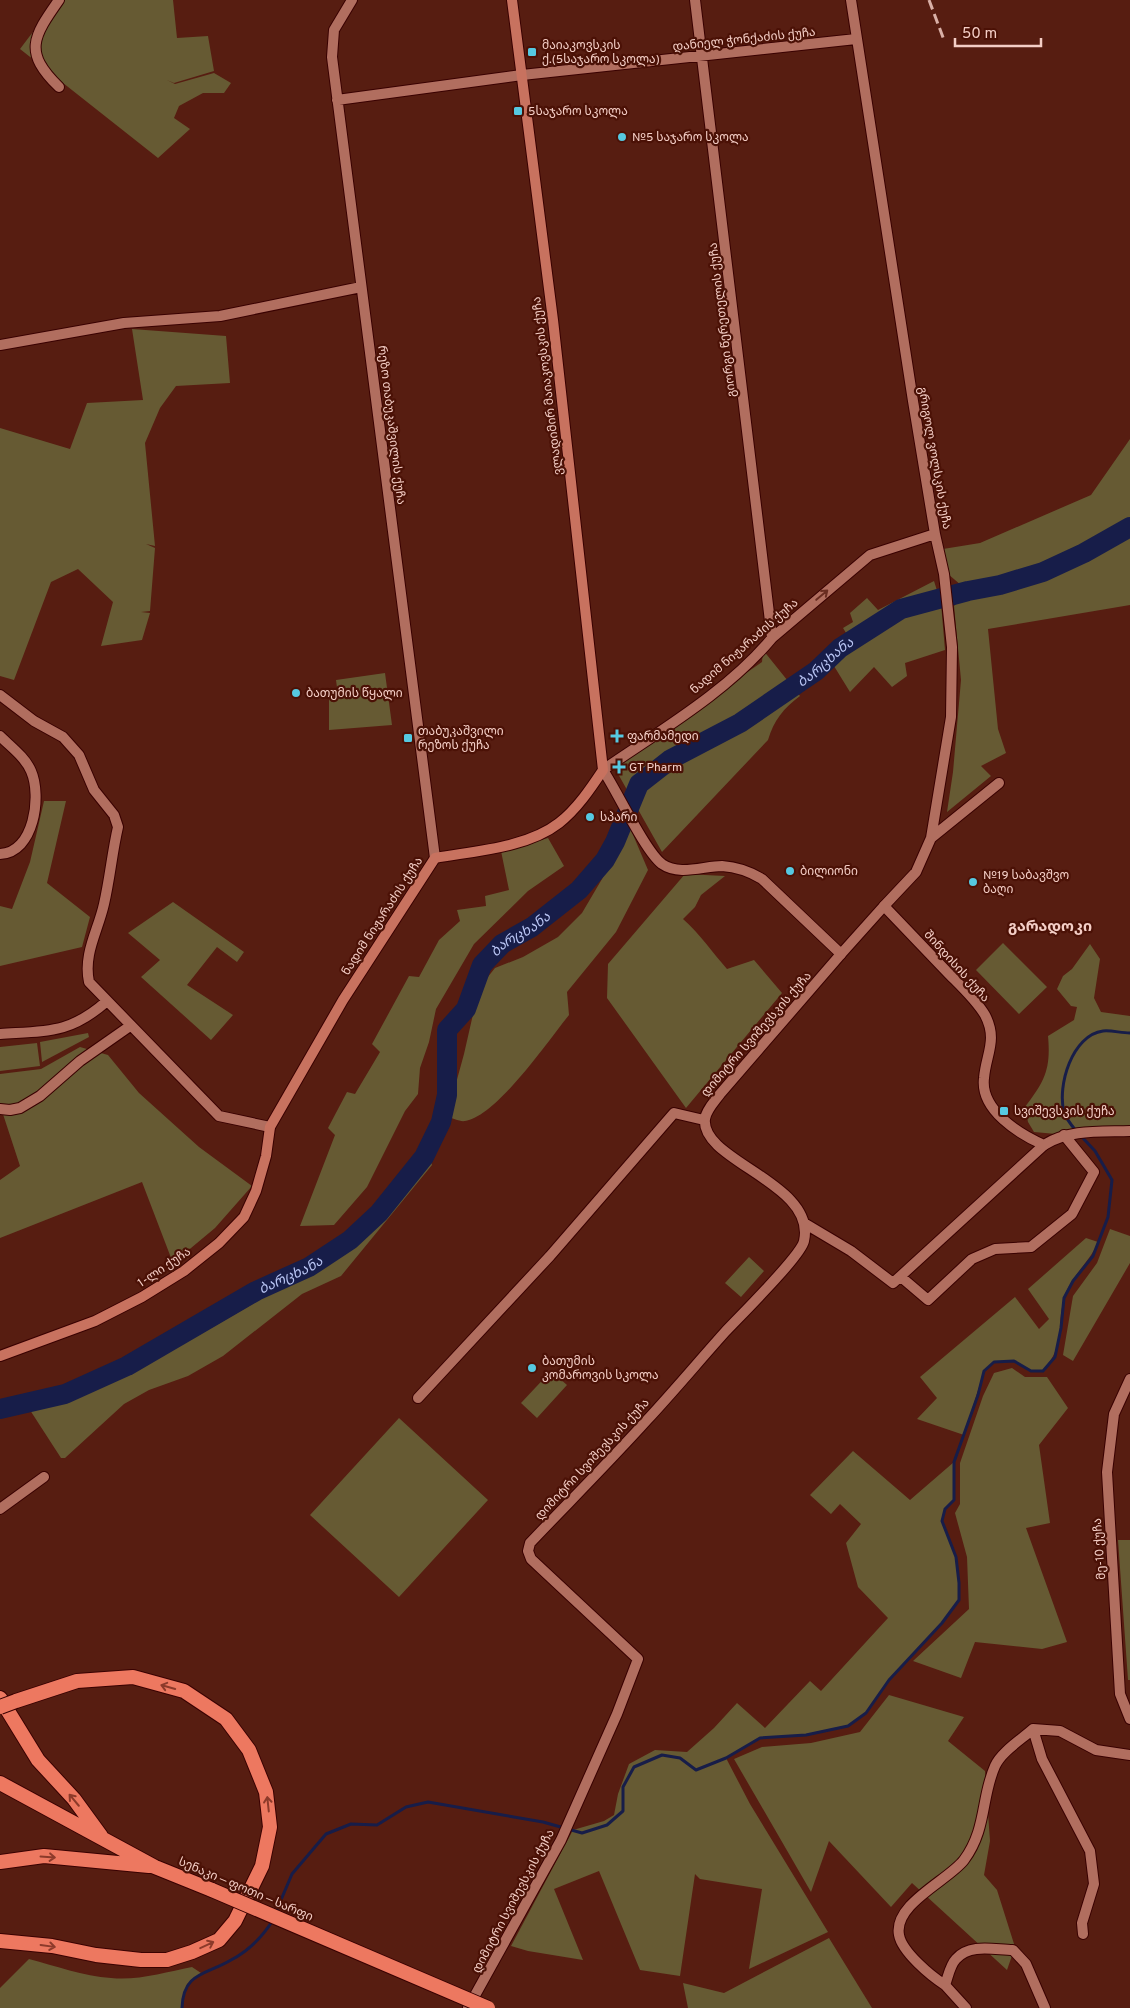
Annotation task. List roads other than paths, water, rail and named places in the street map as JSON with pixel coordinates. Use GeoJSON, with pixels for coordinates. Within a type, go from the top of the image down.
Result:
{"type":"FeatureCollection","features":[{"type":"Feature","properties":{"kind":"highway"},"geometry":{"type":"LineString","coordinates":[[0,1707],[77,1681],[133,1677],[184,1691],[226,1719],[248,1750],[266,1792],[270,1828],[262,1866],[235,1921],[219,1940],[192,1952],[167,1960],[141,1960],[96,1955],[52,1946],[0,1941]]}},
{"type":"Feature","properties":{"kind":"highway"},"geometry":{"type":"LineString","coordinates":[[0,1698],[38,1760],[74,1799],[103,1839]]}},
{"type":"Feature","properties":{"kind":"highway","name":"სენაკი — ფოთი — სარფი"},"geometry":{"type":"LineString","coordinates":[[0,1783],[155,1867],[488,2008]]}},
{"type":"Feature","properties":{"kind":"highway"},"geometry":{"type":"LineString","coordinates":[[0,1862],[44,1856],[155,1867]]}},
{"type":"Feature","properties":{"kind":"main road","name":"ვლადიმირ მაიაკოვსკის ქუჩა"},"geometry":{"type":"LineString","coordinates":[[512,0],[553,320],[603,770]]}},
{"type":"Feature","properties":{"kind":"main road","name":"ნადიმ ნიჟარაძის ქუჩა"},"geometry":{"type":"LineString","coordinates":[[270,1127],[342,1000],[435,858],[531,840],[560,823],[587,793],[603,770]]}},
{"type":"Feature","properties":{"kind":"main road","name":"1-ლი ქუჩა"},"geometry":{"type":"LineString","coordinates":[[0,1356],[39,1344],[95,1321],[142,1298],[184,1271],[219,1243],[244,1217],[256,1191],[270,1127]]}},
{"type":"Feature","properties":{"kind":"street"},"geometry":{"type":"LineString","coordinates":[[58,0],[38,30],[35,44],[43,72],[59,87]]}},
{"type":"Feature","properties":{"kind":"street","name":"რეზო თაბუკაშვილის ქუჩა"},"geometry":{"type":"LineString","coordinates":[[352,0],[334,30],[332,57],[435,858]]}},
{"type":"Feature","properties":{"kind":"street","name":"გიორგი წერეთელის ქუჩა"},"geometry":{"type":"LineString","coordinates":[[695,0],[772,638]]}},
{"type":"Feature","properties":{"kind":"street","name":"გრიგოლ ვოლსკის ქუჩა"},"geometry":{"type":"LineString","coordinates":[[850,0],[935,534],[944,574],[952,647],[951,717],[930,838],[916,872],[884,906]]}},
{"type":"Feature","properties":{"kind":"street","name":"დანიელ ჭონქაძის ქუჩა"},"geometry":{"type":"LineString","coordinates":[[337,100],[522,75],[856,39]]}},
{"type":"Feature","properties":{"kind":"street"},"geometry":{"type":"LineString","coordinates":[[0,346],[124,323],[220,316],[361,287]]}},
{"type":"Feature","properties":{"kind":"street","name":"ნადიმ ნიჟარაძის ქუჩა"},"geometry":{"type":"LineString","coordinates":[[603,770],[709,695],[756,655],[772,638],[870,555],[935,534]]}},
{"type":"Feature","properties":{"kind":"street"},"geometry":{"type":"LineString","coordinates":[[0,695],[68,743],[79,755],[94,790],[114,815],[118,827],[98,930],[88,951],[86,968],[89,982],[219,1116],[270,1127]]}},
{"type":"Feature","properties":{"kind":"street"},"geometry":{"type":"LineString","coordinates":[[0,736],[23,758],[31,770],[37,798],[32,822],[22,842],[17,849],[0,854]]}},
{"type":"Feature","properties":{"kind":"street"},"geometry":{"type":"LineString","coordinates":[[603,770],[640,833],[663,864],[680,870],[722,866],[743,869],[762,878],[841,954]]}},
{"type":"Feature","properties":{"kind":"street"},"geometry":{"type":"LineString","coordinates":[[930,838],[999,783]]}},
{"type":"Feature","properties":{"kind":"street","name":"დიმიტრი სვიშევსკის ქუჩა"},"geometry":{"type":"LineString","coordinates":[[704,1120],[707,1112],[720,1094],[884,906]]}},
{"type":"Feature","properties":{"kind":"street","name":"შინდისის ქუჩა"},"geometry":{"type":"LineString","coordinates":[[884,906],[972,998],[985,1016],[991,1035],[990,1053],[983,1080],[991,1104],[1014,1130],[1044,1145]]}},
{"type":"Feature","properties":{"kind":"street"},"geometry":{"type":"LineString","coordinates":[[0,1034],[48,1030],[68,1026],[88,1018],[107,1001]]}},
{"type":"Feature","properties":{"kind":"street"},"geometry":{"type":"LineString","coordinates":[[0,1108],[10,1110],[20,1108],[40,1096],[80,1061],[130,1026]]}},
{"type":"Feature","properties":{"kind":"street"},"geometry":{"type":"LineString","coordinates":[[418,1398],[550,1256],[674,1113],[704,1120],[712,1141],[782,1193],[798,1208],[804,1223],[852,1250],[893,1283],[901,1278],[1044,1145],[1058,1136],[1089,1132],[1130,1131]]}},
{"type":"Feature","properties":{"kind":"street"},"geometry":{"type":"LineString","coordinates":[[901,1278],[928,1300],[972,1259],[995,1249],[1031,1247],[1072,1214],[1094,1172],[1068,1135]]}},
{"type":"Feature","properties":{"kind":"street","name":"დიმიტრი სვიშევსკის ქუჩა"},"geometry":{"type":"LineString","coordinates":[[468,2008],[561,1840],[617,1714],[638,1659],[531,1559],[528,1551],[530,1543],[646,1421],[780,1273],[804,1242],[804,1223]]}},
{"type":"Feature","properties":{"kind":"street","name":"მე-10 ქუჩა"},"geometry":{"type":"LineString","coordinates":[[1130,1379],[1114,1414],[1107,1472],[1120,1694],[1130,1719]]}},
{"type":"Feature","properties":{"kind":"street"},"geometry":{"type":"LineString","coordinates":[[0,1509],[44,1477]]}},
{"type":"Feature","properties":{"kind":"street"},"geometry":{"type":"LineString","coordinates":[[1033,1728],[1060,1732],[1096,1750],[1130,1755]]}},
{"type":"Feature","properties":{"kind":"street"},"geometry":{"type":"LineString","coordinates":[[1033,1728],[1042,1759],[1090,1851],[1094,1884],[1082,1923],[1082,1934]]}},
{"type":"Feature","properties":{"kind":"street"},"geometry":{"type":"LineString","coordinates":[[966,2008],[945,1985],[929,1974],[903,1943],[899,1934],[901,1923],[909,1906],[963,1861],[977,1838],[995,1765],[1033,1728]]}},
{"type":"Feature","properties":{"kind":"street"},"geometry":{"type":"LineString","coordinates":[[945,1985],[955,1960],[964,1953],[976,1949],[1013,1950],[1026,1964],[1046,2008]]}},
{"type":"Feature","properties":{"kind":"waterway","name":"ბარცხანა"},"geometry":{"type":"LineString","coordinates":[[0,1409],[65,1394],[127,1366],[256,1291],[309,1267],[350,1240],[379,1213],[424,1157],[441,1122],[447,1095],[447,1030],[466,1009],[482,965],[502,944],[532,927],[579,890],[605,860],[615,842],[639,784],[671,759],[740,723],[816,671],[840,648],[901,609],[968,591],[1000,585],[1043,572],[1084,553],[1130,527]]}},
{"type":"Feature","properties":{"kind":"waterway"},"geometry":{"type":"LineString","coordinates":[[1077,1132],[1065,1115],[1062,1101],[1065,1076],[1069,1063],[1083,1042],[1092,1035],[1103,1031],[1130,1033]]}},
{"type":"Feature","properties":{"kind":"waterway"},"geometry":{"type":"LineString","coordinates":[[275,1914],[292,1874],[326,1834],[351,1824],[377,1825],[406,1807],[428,1802],[543,1822],[582,1833],[607,1825],[623,1811],[623,1787],[634,1767],[662,1755],[680,1758],[696,1770],[726,1758],[760,1738],[806,1735],[848,1726],[866,1713],[889,1680],[942,1623],[959,1600],[956,1557],[942,1521],[945,1509],[954,1500],[954,1462],[978,1395],[984,1371],[994,1362],[1014,1361],[1031,1371],[1043,1371],[1055,1357],[1061,1328],[1064,1298],[1073,1281],[1093,1256],[1108,1217],[1112,1180],[1095,1151],[1081,1136]]}},
{"type":"Feature","properties":{"kind":"waterway"},"geometry":{"type":"LineString","coordinates":[[182,2008],[183,1996],[191,1981],[249,1948],[265,1932],[273,1920]]}},
{"type":"Feature","properties":{"kind":"railway"},"geometry":{"type":"LineString","coordinates":[[929,0],[944,40]]}},
{"type":"Feature","properties":{"kind":"place","name":"მაიაკოვსკის ქ.(5საჯარო სკოლა)"},"geometry":{"type":"Point","coordinates":[532,52]}},
{"type":"Feature","properties":{"kind":"place","name":"5საჯარო სკოლა"},"geometry":{"type":"Point","coordinates":[518,111]}},
{"type":"Feature","properties":{"kind":"place","name":"№5 საჯარო სკოლა"},"geometry":{"type":"Point","coordinates":[622,137]}},
{"type":"Feature","properties":{"kind":"place","name":"ბათუმის წყალი"},"geometry":{"type":"Point","coordinates":[296,693]}},
{"type":"Feature","properties":{"kind":"place","name":"ფარმამედი"},"geometry":{"type":"Point","coordinates":[617,736]}},
{"type":"Feature","properties":{"kind":"place","name":"თაბუკაშვილი რეზოს ქუჩა"},"geometry":{"type":"Point","coordinates":[408,738]}},
{"type":"Feature","properties":{"kind":"place","name":"GT Pharm"},"geometry":{"type":"Point","coordinates":[619,767]}},
{"type":"Feature","properties":{"kind":"place","name":"სპარი"},"geometry":{"type":"Point","coordinates":[590,817]}},
{"type":"Feature","properties":{"kind":"place","name":"ბილიონი"},"geometry":{"type":"Point","coordinates":[790,871]}},
{"type":"Feature","properties":{"kind":"place","name":"№19 საბავშვო ბაღი"},"geometry":{"type":"Point","coordinates":[973,882]}},
{"type":"Feature","properties":{"kind":"place","name":"სვიშევსკის ქუჩა"},"geometry":{"type":"Point","coordinates":[1004,1111]}},
{"type":"Feature","properties":{"kind":"place","name":"ბათუმის კომაროვის სკოლა"},"geometry":{"type":"Point","coordinates":[532,1368]}},
{"type":"Feature","properties":{"kind":"district","name":"გარადოკი"},"geometry":{"type":"Point","coordinates":[1050,926]}}]}
